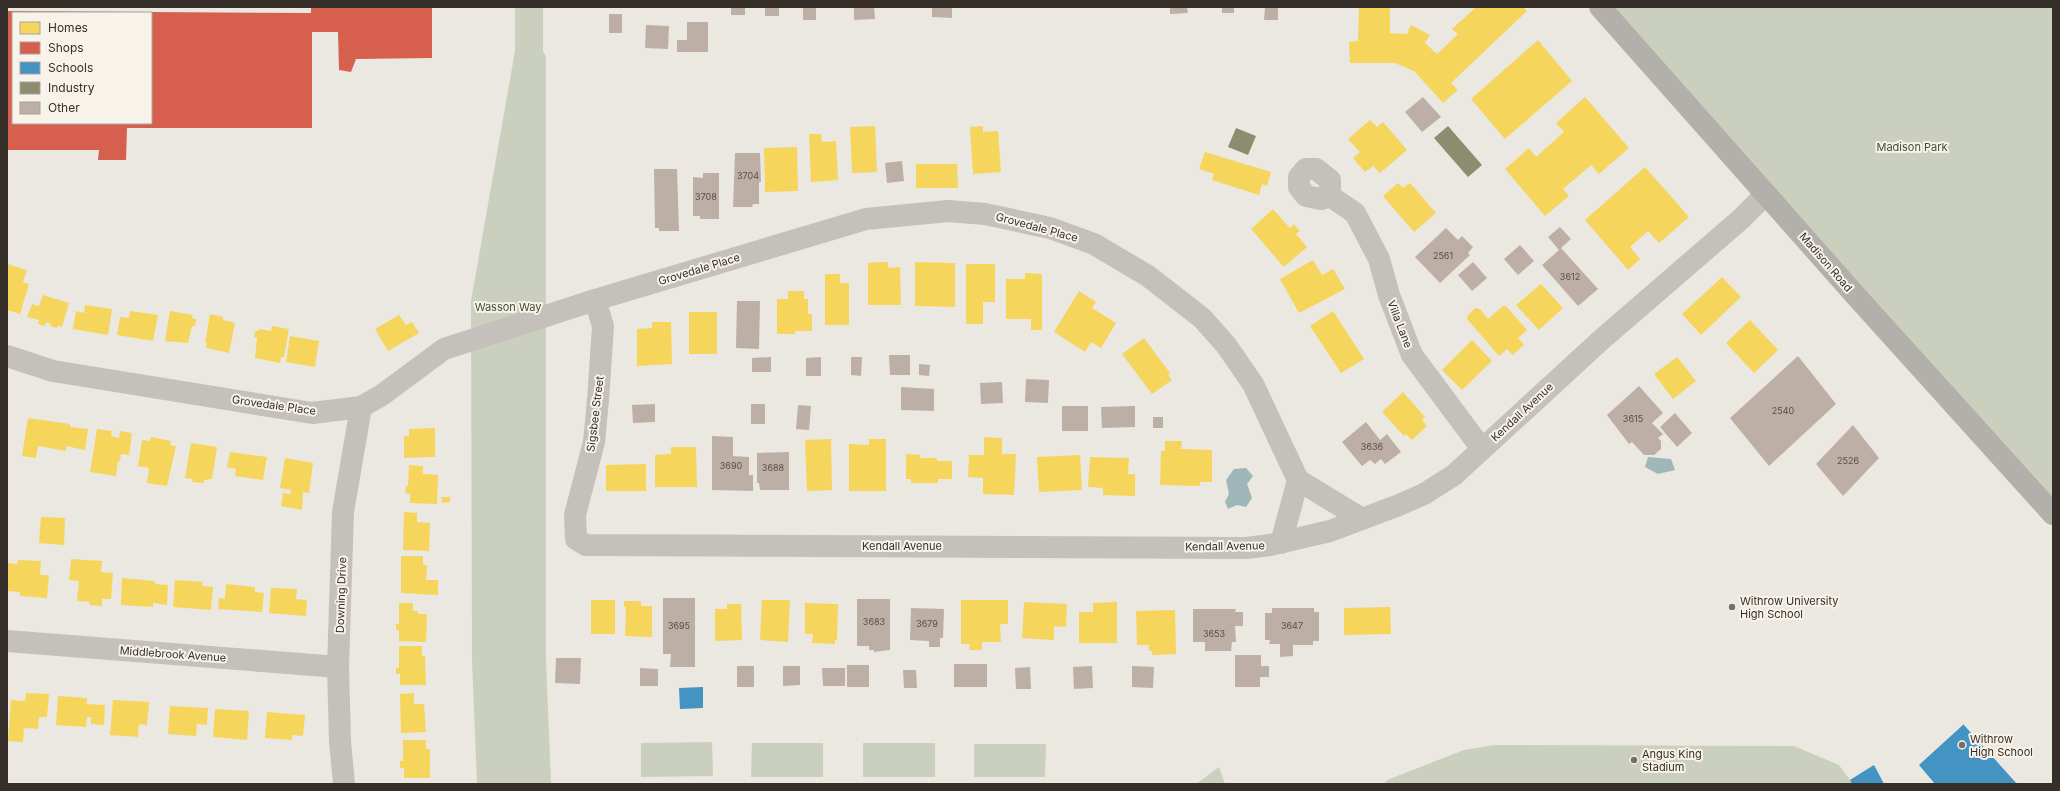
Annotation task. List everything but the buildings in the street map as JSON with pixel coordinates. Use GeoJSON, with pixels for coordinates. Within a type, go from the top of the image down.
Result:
{"type":"FeatureCollection","features":[{"type":"Feature","properties":{"kind":"main road","name":"Madison Road"},"geometry":{"type":"LineString","coordinates":[[1600,7],[1989,446],[2053,514]]}},
{"type":"Feature","properties":{"kind":"street","name":"Kendall Avenue"},"geometry":{"type":"LineString","coordinates":[[586,545],[1246,548],[1281,543],[1330,531],[1424,494],[1454,475],[1601,340],[1741,220],[1766,194]]}},
{"type":"Feature","properties":{"kind":"street","name":"Villa Lane"},"geometry":{"type":"LineString","coordinates":[[1330,196],[1355,213],[1379,259],[1389,295],[1412,355],[1482,449]]}},
{"type":"Feature","properties":{"kind":"street","name":"Grovedale Place"},"geometry":{"type":"LineString","coordinates":[[7,356],[53,371],[312,413],[361,407],[382,395],[444,349],[596,300],[866,219],[948,211],[1001,216],[1050,228],[1103,248],[1148,276],[1202,318],[1226,345],[1253,384],[1298,480]]}},
{"type":"Feature","properties":{"kind":"street","name":"Sigsbee Street"},"geometry":{"type":"LineString","coordinates":[[586,545],[576,539],[574,525],[594,442],[603,326],[596,300]]}},
{"type":"Feature","properties":{"kind":"street","name":"Downing Drive"},"geometry":{"type":"LineString","coordinates":[[344,784],[340,741],[338,667],[343,512],[361,407]]}},
{"type":"Feature","properties":{"kind":"street"},"geometry":{"type":"LineString","coordinates":[[1281,543],[1298,480],[1362,519]]}},
{"type":"Feature","properties":{"kind":"street","name":"Middlebrook Avenue"},"geometry":{"type":"LineString","coordinates":[[7,641],[338,667]]}},
{"type":"Feature","properties":{"kind":"green space","name":"Wasson Way"},"geometry":{"type":"Polygon","coordinates":[[[515,7],[543,7],[543,52],[546,56],[546,660],[551,784],[477,784],[472,660],[471,301],[515,51],[515,7]]]}},
{"type":"Feature","properties":{"kind":"green space","name":"Madison Park"},"geometry":{"type":"Polygon","coordinates":[[[1600,7],[2053,7],[2053,514],[1600,7]]]}},
{"type":"Feature","properties":{"kind":"green space"},"geometry":{"type":"Polygon","coordinates":[[[712,742],[713,776],[641,777],[641,743],[712,742]]]}},
{"type":"Feature","properties":{"kind":"green space"},"geometry":{"type":"Polygon","coordinates":[[[752,743],[823,743],[823,777],[751,777],[752,743]]]}},
{"type":"Feature","properties":{"kind":"green space"},"geometry":{"type":"Polygon","coordinates":[[[863,743],[935,743],[935,777],[863,777],[863,743]]]}},
{"type":"Feature","properties":{"kind":"green space"},"geometry":{"type":"Polygon","coordinates":[[[974,744],[1046,744],[1045,777],[974,777],[974,744]]]}},
{"type":"Feature","properties":{"kind":"green space","name":"Angus King Stadium"},"geometry":{"type":"Polygon","coordinates":[[[1495,745],[1794,746],[1839,765],[1850,780],[1874,765],[1884,784],[1384,784],[1387,780],[1464,750],[1495,745]]]}},
{"type":"Feature","properties":{"kind":"green space"},"geometry":{"type":"Polygon","coordinates":[[[1219,767],[1225,784],[1196,784],[1219,767]]]}},
{"type":"Feature","properties":{"kind":"water"},"geometry":{"type":"Polygon","coordinates":[[[1648,457],[1671,459],[1675,470],[1658,474],[1645,467],[1648,457]]]}},
{"type":"Feature","properties":{"kind":"water"},"geometry":{"type":"Polygon","coordinates":[[[1246,468],[1253,476],[1247,484],[1252,498],[1246,507],[1237,505],[1228,509],[1225,502],[1229,494],[1226,480],[1234,469],[1246,468]]]}},
{"type":"Feature","properties":{"kind":"place","name":"Withrow University High School"},"geometry":{"type":"Point","coordinates":[1732,607]}},
{"type":"Feature","properties":{"kind":"place","name":"Withrow High School"},"geometry":{"type":"Point","coordinates":[1962,745]}},
{"type":"Feature","properties":{"kind":"place","name":"Angus King Stadium"},"geometry":{"type":"Point","coordinates":[1634,760]}}]}
